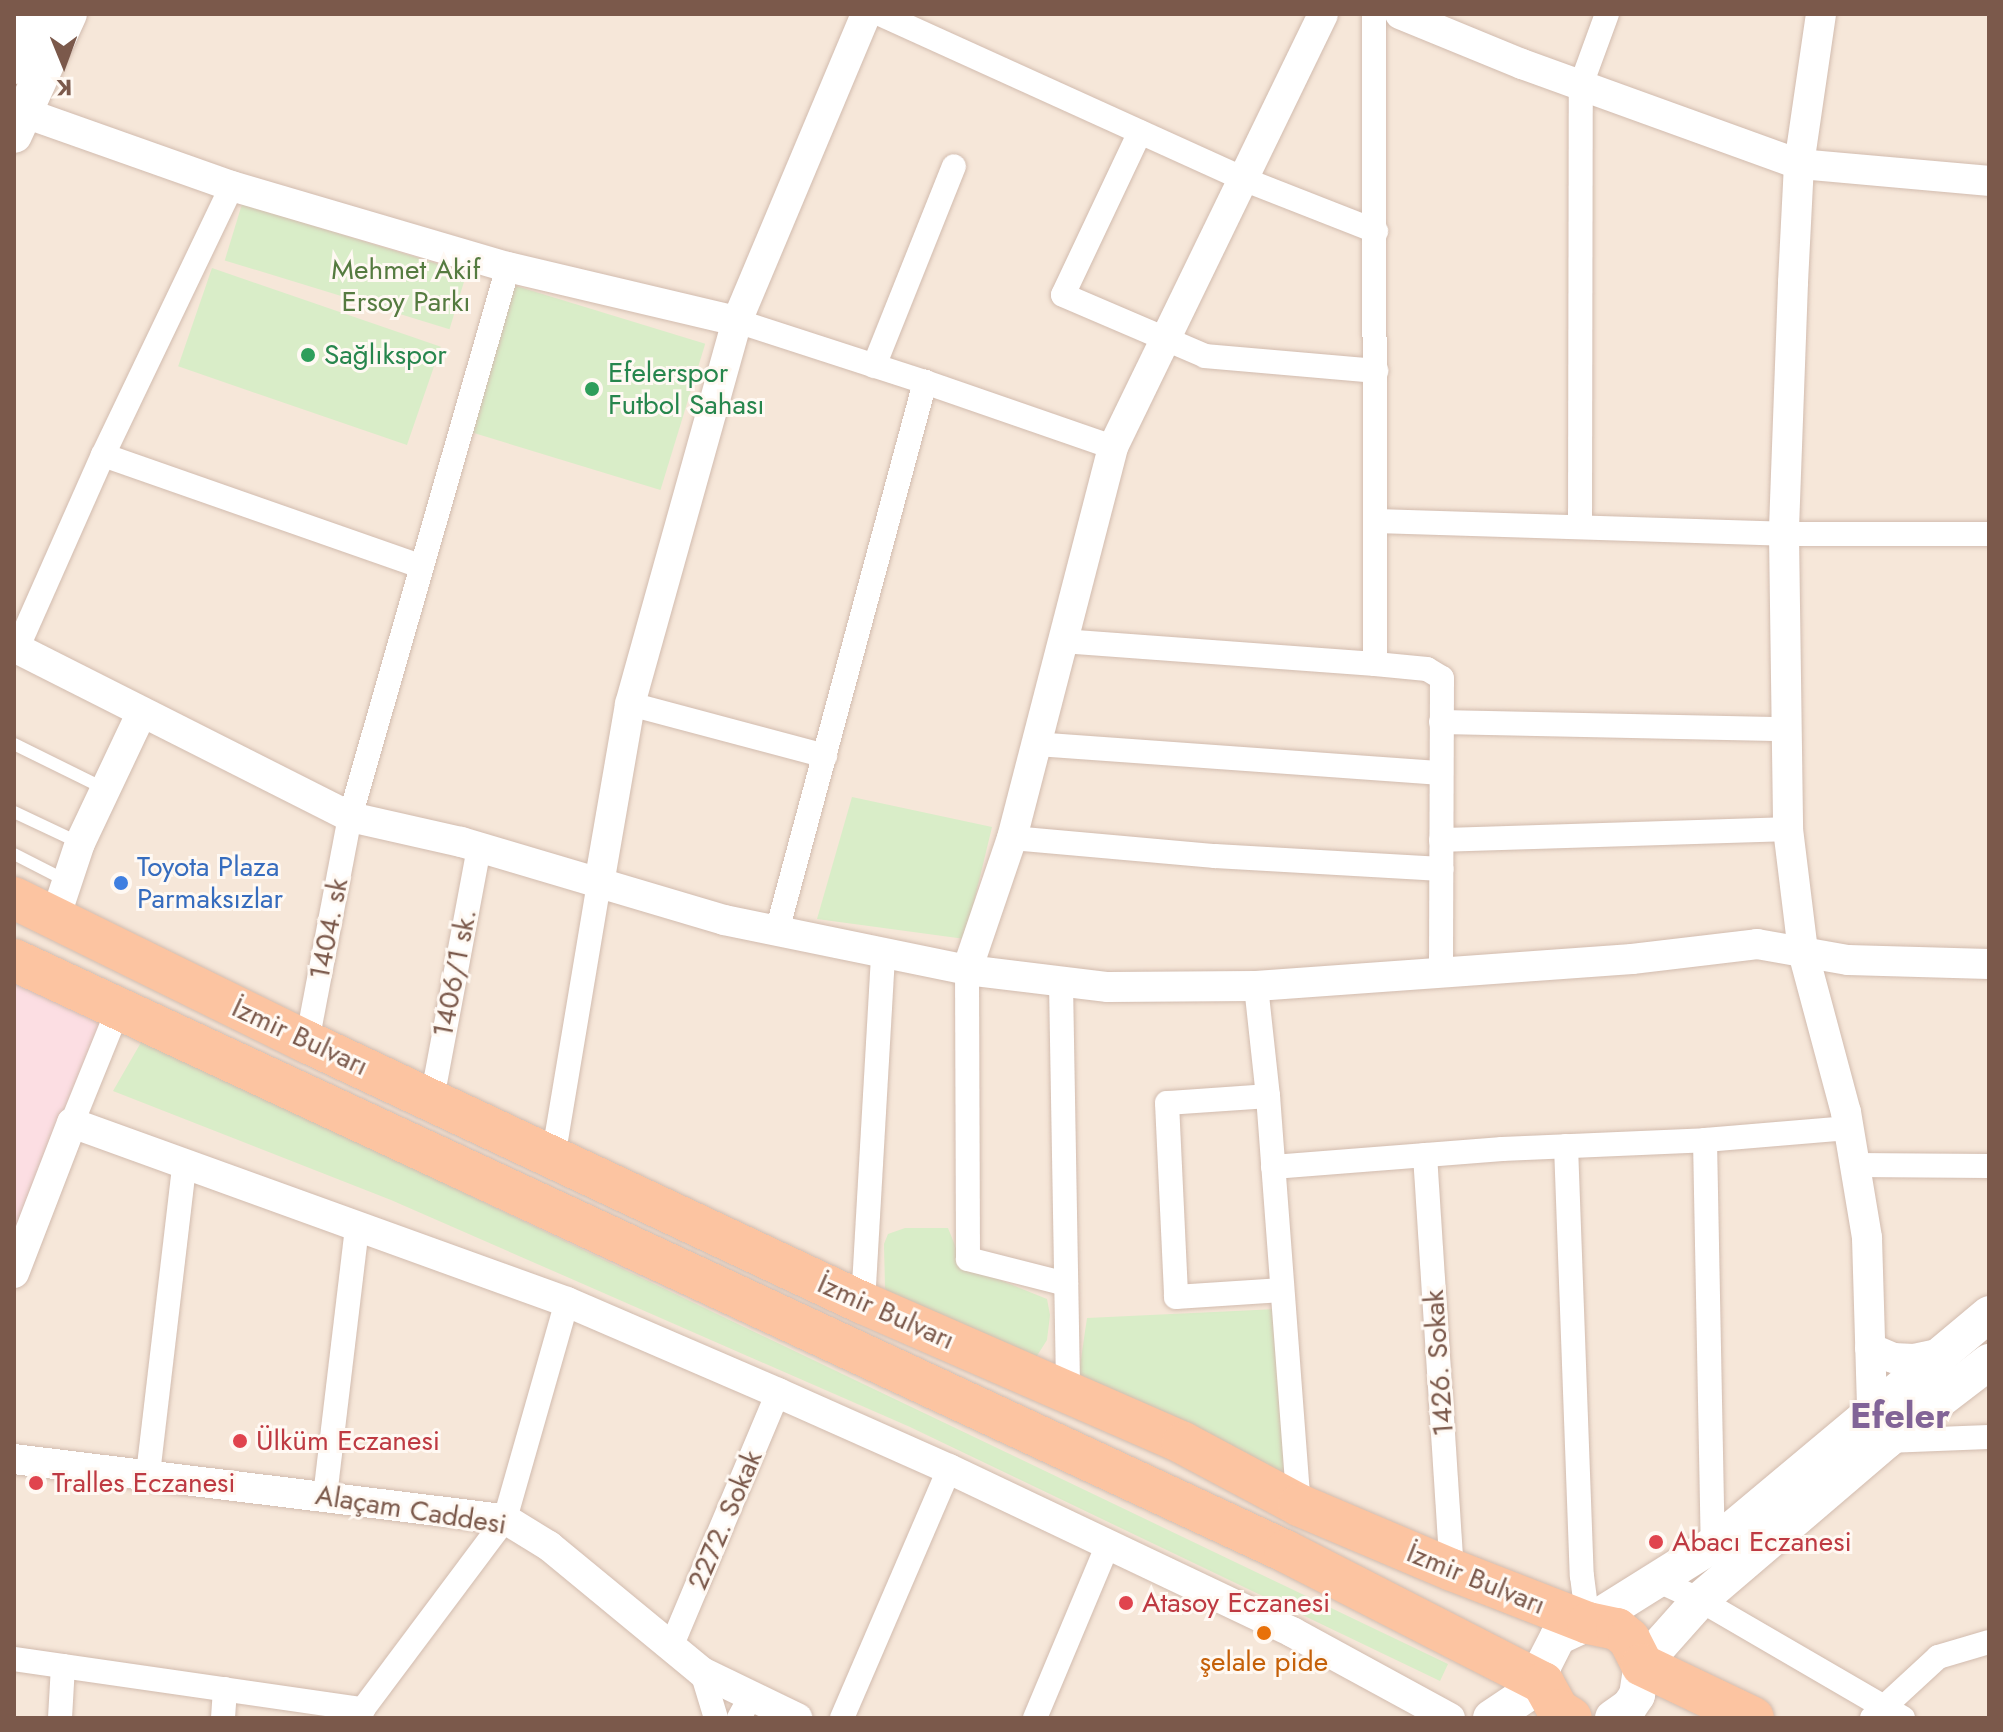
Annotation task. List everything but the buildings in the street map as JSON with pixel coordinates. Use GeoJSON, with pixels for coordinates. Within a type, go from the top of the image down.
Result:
{"type":"FeatureCollection","features":[{"type":"Feature","properties":{"kind":"highway","name":"İzmir Bulvarı"},"geometry":{"type":"LineString","coordinates":[[14,898],[61,899],[307,1042],[863,1303],[1183,1443],[1299,1505],[1452,1570],[1588,1623],[1617,1629],[1637,1651],[1642,1665]]}},
{"type":"Feature","properties":{"kind":"highway","name":"İzmir Bulvarı"},"geometry":{"type":"LineString","coordinates":[[14,960],[1285,1551],[1543,1683],[1558,1710],[1571,1718]]}},
{"type":"Feature","properties":{"kind":"highway"},"geometry":{"type":"LineString","coordinates":[[1642,1665],[1753,1718]]}},
{"type":"Feature","properties":{"kind":"main road"},"geometry":{"type":"LineString","coordinates":[[14,66],[36,14]]}},
{"type":"Feature","properties":{"kind":"main road"},"geometry":{"type":"LineString","coordinates":[[18,119],[69,14]]}},
{"type":"Feature","properties":{"kind":"main road"},"geometry":{"type":"LineString","coordinates":[[1613,1718],[1629,1707],[1637,1695],[1642,1665],[1700,1600],[1879,1425],[1942,1353],[1989,1314]]}},
{"type":"Feature","properties":{"kind":"main road"},"geometry":{"type":"LineString","coordinates":[[1491,1718],[1543,1683],[1543,1666],[1558,1637],[1588,1623],[1713,1545],[1879,1425],[1989,1362]]}},
{"type":"Feature","properties":{"kind":"street"},"geometry":{"type":"LineString","coordinates":[[553,1158],[630,704],[737,321],[866,14]]}},
{"type":"Feature","properties":{"kind":"street"},"geometry":{"type":"LineString","coordinates":[[880,14],[1243,179],[1376,231]]}},
{"type":"Feature","properties":{"kind":"street"},"geometry":{"type":"LineString","coordinates":[[1066,1284],[968,1259],[967,970],[1012,838],[1113,447],[1323,14]]}},
{"type":"Feature","properties":{"kind":"street"},"geometry":{"type":"LineString","coordinates":[[1374,14],[1375,664]]}},
{"type":"Feature","properties":{"kind":"street"},"geometry":{"type":"LineString","coordinates":[[1400,14],[1581,85],[1799,164],[1989,181]]}},
{"type":"Feature","properties":{"kind":"street"},"geometry":{"type":"LineString","coordinates":[[1580,527],[1581,85],[1607,14]]}},
{"type":"Feature","properties":{"kind":"street"},"geometry":{"type":"LineString","coordinates":[[1821,14],[1799,164],[1784,534],[1788,829],[1803,952],[1849,1128],[1867,1238],[1870,1348],[1879,1425],[1989,1437]]}},
{"type":"Feature","properties":{"kind":"street"},"geometry":{"type":"LineString","coordinates":[[18,119],[508,267],[737,321],[1113,447]]}},
{"type":"Feature","properties":{"kind":"street"},"geometry":{"type":"LineString","coordinates":[[1140,132],[1063,295],[1205,356],[1376,371]]}},
{"type":"Feature","properties":{"kind":"street"},"geometry":{"type":"LineString","coordinates":[[874,366],[954,166]]}},
{"type":"Feature","properties":{"kind":"street"},"geometry":{"type":"LineString","coordinates":[[232,186],[15,648],[350,817],[479,848],[724,920],[967,970],[1061,983],[1256,986],[1632,959],[1757,944],[1848,960],[1989,964]]}},
{"type":"Feature","properties":{"kind":"street","name":"1404. sk"},"geometry":{"type":"LineString","coordinates":[[307,1042],[350,817],[508,267]]}},
{"type":"Feature","properties":{"kind":"street"},"geometry":{"type":"LineString","coordinates":[[777,931],[925,382]]}},
{"type":"Feature","properties":{"kind":"street"},"geometry":{"type":"LineString","coordinates":[[103,455],[420,566]]}},
{"type":"Feature","properties":{"kind":"street"},"geometry":{"type":"LineString","coordinates":[[1376,521],[1784,534],[1989,534]]}},
{"type":"Feature","properties":{"kind":"street"},"geometry":{"type":"LineString","coordinates":[[1062,641],[1427,669],[1442,678],[1441,971]]}},
{"type":"Feature","properties":{"kind":"street"},"geometry":{"type":"LineString","coordinates":[[630,704],[825,756]]}},
{"type":"Feature","properties":{"kind":"street"},"geometry":{"type":"LineString","coordinates":[[61,899],[80,843],[141,714]]}},
{"type":"Feature","properties":{"kind":"street"},"geometry":{"type":"LineString","coordinates":[[1441,722],[1786,729]]}},
{"type":"Feature","properties":{"kind":"street"},"geometry":{"type":"LineString","coordinates":[[1035,744],[1440,773]]}},
{"type":"Feature","properties":{"kind":"street"},"geometry":{"type":"LineString","coordinates":[[1441,840],[1788,829]]}},
{"type":"Feature","properties":{"kind":"street"},"geometry":{"type":"LineString","coordinates":[[1012,838],[1215,856],[1442,869]]}},
{"type":"Feature","properties":{"kind":"street","name":"1406/1 sk."},"geometry":{"type":"LineString","coordinates":[[432,1099],[479,848]]}},
{"type":"Feature","properties":{"kind":"street"},"geometry":{"type":"LineString","coordinates":[[863,1303],[883,954]]}},
{"type":"Feature","properties":{"kind":"street"},"geometry":{"type":"LineString","coordinates":[[1061,983],[1068,1392]]}},
{"type":"Feature","properties":{"kind":"street"},"geometry":{"type":"LineString","coordinates":[[1256,986],[1268,1096],[1299,1505]]}},
{"type":"Feature","properties":{"kind":"street"},"geometry":{"type":"LineString","coordinates":[[14,1273],[119,1007]]}},
{"type":"Feature","properties":{"kind":"street"},"geometry":{"type":"LineString","coordinates":[[1268,1096],[1167,1103],[1176,1297],[1282,1290]]}},
{"type":"Feature","properties":{"kind":"street"},"geometry":{"type":"LineString","coordinates":[[72,1123],[567,1302],[778,1393],[949,1469],[1292,1632],[1450,1718]]}},
{"type":"Feature","properties":{"kind":"street"},"geometry":{"type":"LineString","coordinates":[[1273,1167],[1849,1128]]}},
{"type":"Feature","properties":{"kind":"street"},"geometry":{"type":"LineString","coordinates":[[1705,1140],[1713,1545]]}},
{"type":"Feature","properties":{"kind":"street"},"geometry":{"type":"LineString","coordinates":[[1566,1146],[1582,1576],[1588,1623]]}},
{"type":"Feature","properties":{"kind":"street","name":"1426. Sokak"},"geometry":{"type":"LineString","coordinates":[[1425,1155],[1452,1570]]}},
{"type":"Feature","properties":{"kind":"street"},"geometry":{"type":"LineString","coordinates":[[1855,1165],[1989,1166]]}},
{"type":"Feature","properties":{"kind":"street"},"geometry":{"type":"LineString","coordinates":[[148,1474],[184,1166]]}},
{"type":"Feature","properties":{"kind":"street"},"geometry":{"type":"LineString","coordinates":[[325,1496],[357,1228]]}},
{"type":"Feature","properties":{"kind":"street"},"geometry":{"type":"LineString","coordinates":[[14,1659],[225,1689],[365,1713],[505,1519],[567,1302]]}},
{"type":"Feature","properties":{"kind":"street"},"geometry":{"type":"LineString","coordinates":[[1870,1348],[1893,1358],[1914,1359],[1942,1353]]}},
{"type":"Feature","properties":{"kind":"street","name":"2272. Sokak"},"geometry":{"type":"LineString","coordinates":[[671,1647],[778,1393]]}},
{"type":"Feature","properties":{"kind":"street","name":"Alaçam Caddesi"},"geometry":{"type":"LineString","coordinates":[[14,1459],[505,1519],[549,1546],[744,1708],[797,1718]]}},
{"type":"Feature","properties":{"kind":"street"},"geometry":{"type":"LineString","coordinates":[[842,1718],[949,1469]]}},
{"type":"Feature","properties":{"kind":"street"},"geometry":{"type":"LineString","coordinates":[[1035,1718],[1108,1544]]}},
{"type":"Feature","properties":{"kind":"street"},"geometry":{"type":"LineString","coordinates":[[1657,1580],[1700,1600],[1886,1715],[1938,1657],[1989,1642]]}},
{"type":"Feature","properties":{"kind":"street"},"geometry":{"type":"LineString","coordinates":[[60,1718],[63,1666]]}},
{"type":"Feature","properties":{"kind":"street"},"geometry":{"type":"LineString","coordinates":[[702,1672],[716,1718]]}},
{"type":"Feature","properties":{"kind":"street"},"geometry":{"type":"LineString","coordinates":[[223,1718],[225,1689]]}},
{"type":"Feature","properties":{"kind":"lane"},"geometry":{"type":"LineString","coordinates":[[14,743],[105,789]]}},
{"type":"Feature","properties":{"kind":"lane"},"geometry":{"type":"LineString","coordinates":[[14,812],[80,843]]}},
{"type":"Feature","properties":{"kind":"lane"},"geometry":{"type":"LineString","coordinates":[[14,854],[61,899]]}},
{"type":"Feature","properties":{"kind":"shaded area"},"geometry":{"type":"Polygon","coordinates":[[[14,14],[1989,14],[1989,1718],[14,1718],[14,14]]]}},
{"type":"Feature","properties":{"kind":"shaded area"},"geometry":{"type":"Polygon","coordinates":[[[14,979],[103,1016],[14,1255],[14,979]]]}},
{"type":"Feature","properties":{"kind":"green space","name":"Mehmet Akif Ersoy Parkı"},"geometry":{"type":"Polygon","coordinates":[[[242,204],[467,273],[449,329],[225,260],[242,204]]]}},
{"type":"Feature","properties":{"kind":"green space","name":"Sağlıkspor"},"geometry":{"type":"Polygon","coordinates":[[[212,268],[441,347],[407,445],[178,366],[212,268]]]}},
{"type":"Feature","properties":{"kind":"green space","name":"Efelerspor Futbol Sahası"},"geometry":{"type":"Polygon","coordinates":[[[513,285],[705,344],[660,490],[468,431],[513,285]]]}},
{"type":"Feature","properties":{"kind":"green space"},"geometry":{"type":"Polygon","coordinates":[[[852,797],[992,827],[965,939],[817,919],[852,797]]]}},
{"type":"Feature","properties":{"kind":"green space"},"geometry":{"type":"Polygon","coordinates":[[[143,1039],[1448,1664],[1440,1681],[910,1427],[391,1200],[113,1091],[143,1039]]]}},
{"type":"Feature","properties":{"kind":"green space"},"geometry":{"type":"Polygon","coordinates":[[[905,1228],[948,1228],[963,1265],[1047,1299],[1050,1315],[1047,1340],[1033,1362],[891,1298],[885,1288],[884,1244],[888,1234],[905,1228]]]}},
{"type":"Feature","properties":{"kind":"green space"},"geometry":{"type":"Polygon","coordinates":[[[1277,1309],[1284,1474],[1077,1386],[1087,1318],[1277,1309]]]}},
{"type":"Feature","properties":{"kind":"place","name":"Sağlıkspor"},"geometry":{"type":"Point","coordinates":[308,355]}},
{"type":"Feature","properties":{"kind":"place","name":"Efelerspor Futbol Sahası"},"geometry":{"type":"Point","coordinates":[592,389]}},
{"type":"Feature","properties":{"kind":"place","name":"Toyota Plaza Parmaksızlar"},"geometry":{"type":"Point","coordinates":[121,883]}},
{"type":"Feature","properties":{"kind":"place","name":"Ülküm Eczanesi"},"geometry":{"type":"Point","coordinates":[240,1441]}},
{"type":"Feature","properties":{"kind":"place","name":"Tralles Eczanesi"},"geometry":{"type":"Point","coordinates":[36,1483]}},
{"type":"Feature","properties":{"kind":"place","name":"Abacı Eczanesi"},"geometry":{"type":"Point","coordinates":[1656,1542]}},
{"type":"Feature","properties":{"kind":"place","name":"Atasoy Eczanesi"},"geometry":{"type":"Point","coordinates":[1126,1603]}},
{"type":"Feature","properties":{"kind":"place","name":"şelale pide"},"geometry":{"type":"Point","coordinates":[1264,1633]}},
{"type":"Feature","properties":{"kind":"district","name":"Efeler"},"geometry":{"type":"Point","coordinates":[1900,1416]}}]}
